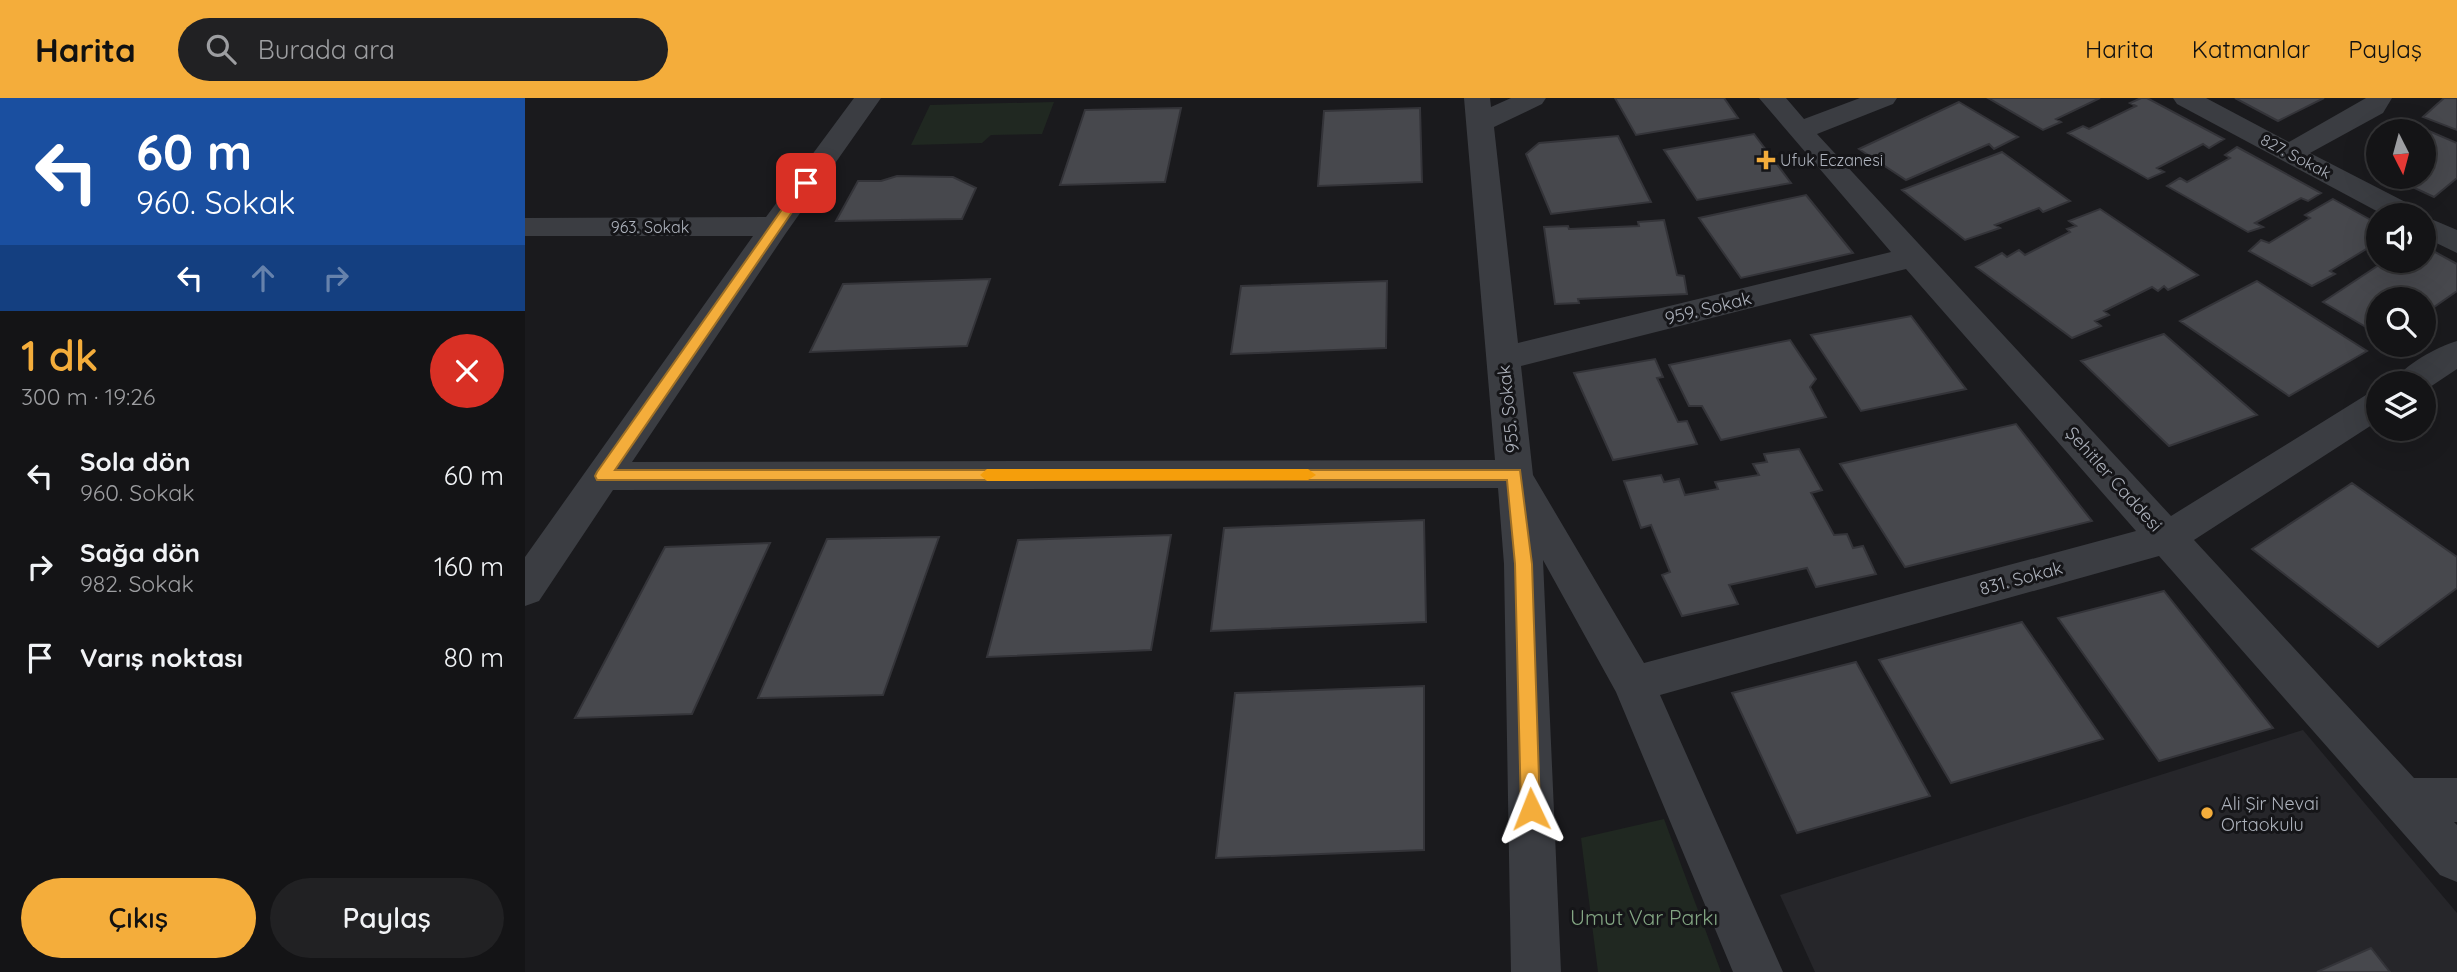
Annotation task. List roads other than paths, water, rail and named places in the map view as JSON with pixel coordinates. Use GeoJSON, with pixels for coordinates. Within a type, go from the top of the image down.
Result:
{"type":"FeatureCollection","features":[{"type":"Feature","properties":{"kind":"street"},"geometry":{"type":"LineString","coordinates":[[525,589],[775,226],[868,98]]}},
{"type":"Feature","properties":{"kind":"street"},"geometry":{"type":"LineString","coordinates":[[1479,110],[1533,98]]}},
{"type":"Feature","properties":{"kind":"street","name":"Şehitler Caddesi"},"geometry":{"type":"LineString","coordinates":[[1772,98],[2457,859]]}},
{"type":"Feature","properties":{"kind":"street"},"geometry":{"type":"LineString","coordinates":[[1799,131],[1884,98]]}},
{"type":"Feature","properties":{"kind":"street","name":"827. Sokak"},"geometry":{"type":"LineString","coordinates":[[2186,98],[2383,203]]}},
{"type":"Feature","properties":{"kind":"street"},"geometry":{"type":"LineString","coordinates":[[2289,153],[2373,107],[2379,98]]}},
{"type":"Feature","properties":{"kind":"street","name":"955. Sokak"},"geometry":{"type":"LineString","coordinates":[[1479,110],[1524,564],[1536,972]]}},
{"type":"Feature","properties":{"kind":"street","name":"963. Sokak"},"geometry":{"type":"LineString","coordinates":[[525,227],[775,226]]}},
{"type":"Feature","properties":{"kind":"street"},"geometry":{"type":"LineString","coordinates":[[2436,232],[2457,243]]}},
{"type":"Feature","properties":{"kind":"street","name":"959. Sokak"},"geometry":{"type":"LineString","coordinates":[[1503,359],[1913,257]]}},
{"type":"Feature","properties":{"kind":"street"},"geometry":{"type":"LineString","coordinates":[[2429,371],[2457,353]]}},
{"type":"Feature","properties":{"kind":"street","name":"831. Sokak"},"geometry":{"type":"LineString","coordinates":[[1634,684],[2167,538],[2366,412]]}},
{"type":"Feature","properties":{"kind":"street"},"geometry":{"type":"LineString","coordinates":[[603,476],[1514,474],[1634,684],[1758,972]]}},
{"type":"Feature","properties":{"kind":"street"},"geometry":{"type":"LineString","coordinates":[[2403,800],[2457,800]]}},
{"type":"Feature","properties":{"kind":"place","name":"Ufuk Eczanesi"},"geometry":{"type":"Point","coordinates":[1766,160]}},
{"type":"Feature","properties":{"kind":"place","name":"Ali Şir Nevai Ortaokulu"},"geometry":{"type":"Point","coordinates":[2207,813]}},
{"type":"Feature","properties":{"kind":"park label","name":"Umut Var Parkı"},"geometry":{"type":"Point","coordinates":[1644,917]}}]}
